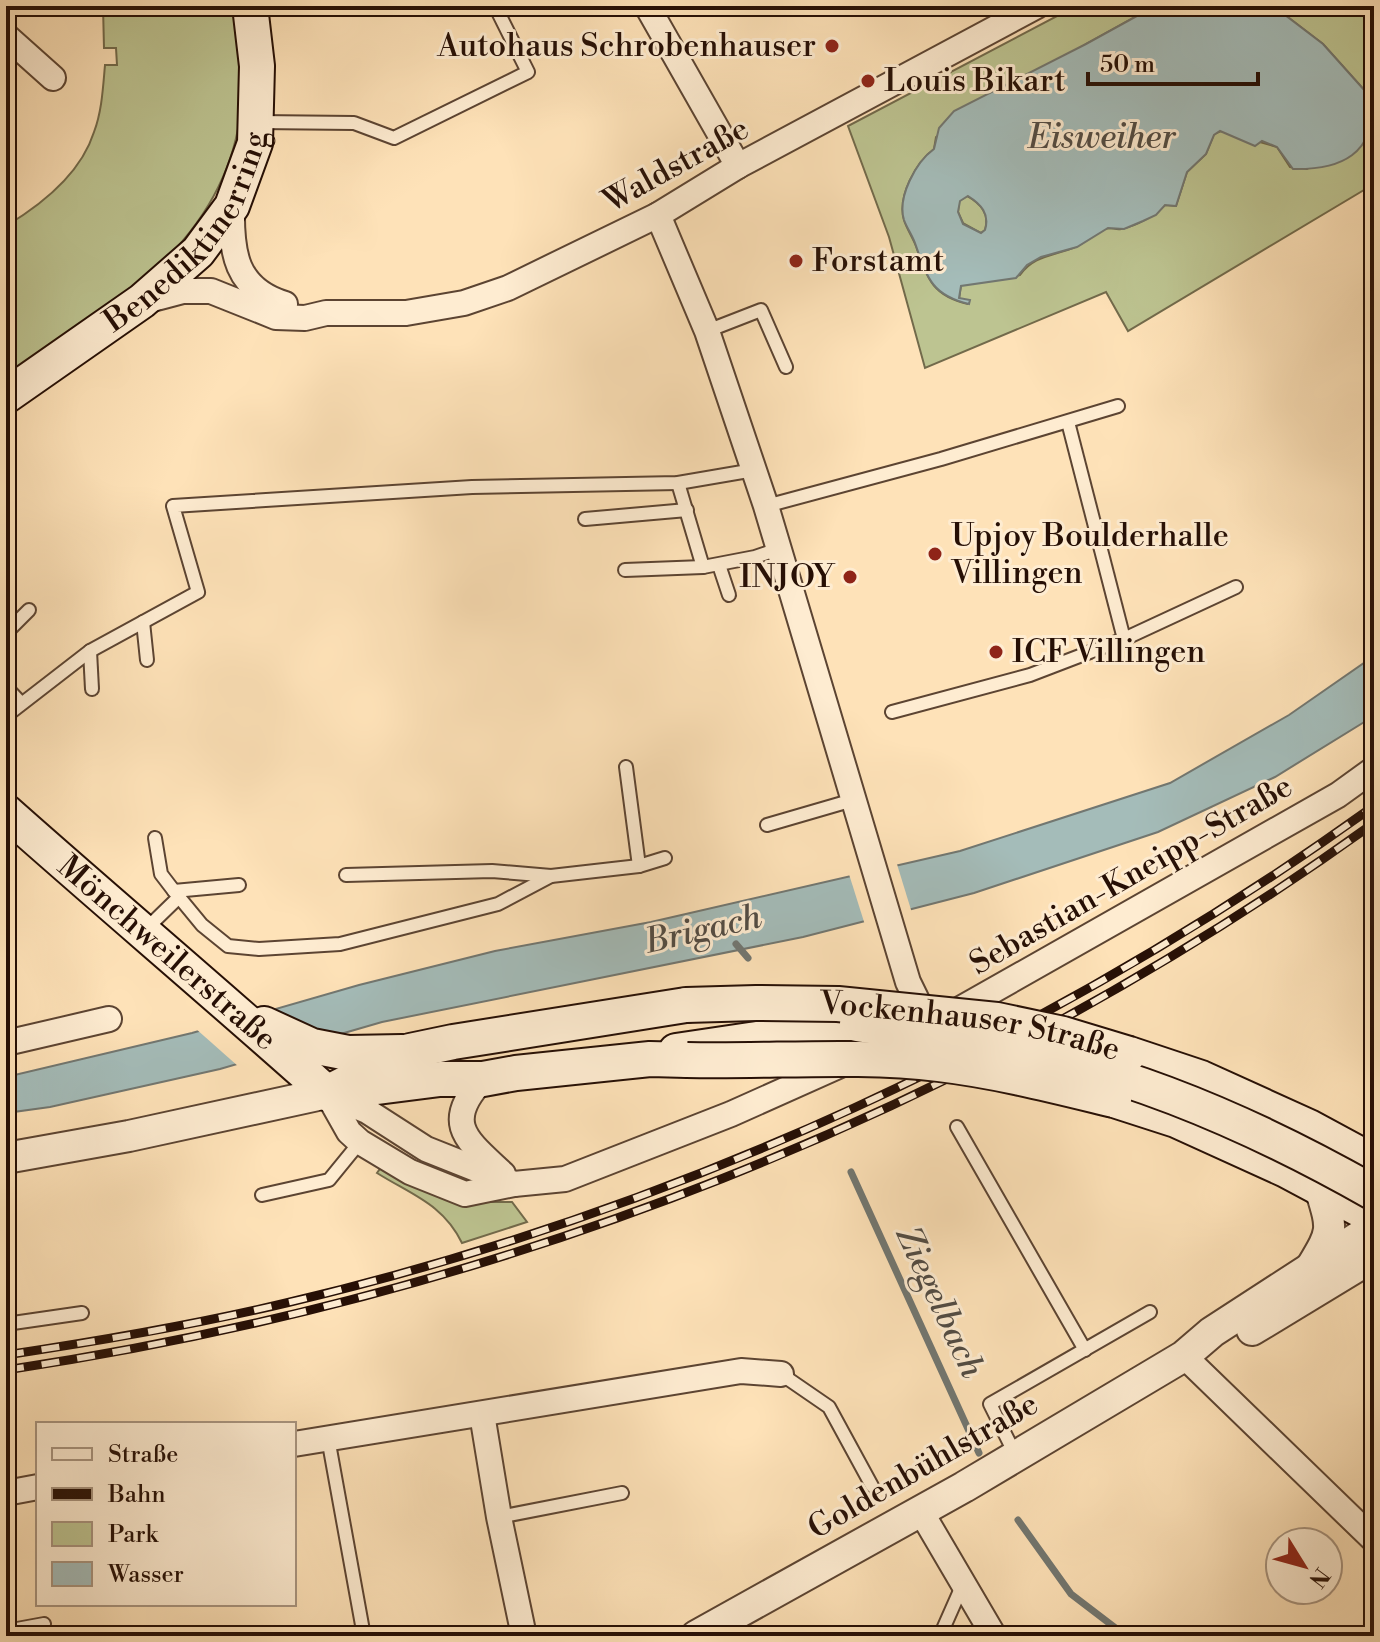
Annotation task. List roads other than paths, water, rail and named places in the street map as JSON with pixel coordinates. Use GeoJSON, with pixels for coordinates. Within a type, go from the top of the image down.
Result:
{"type":"FeatureCollection","features":[{"type":"Feature","properties":{"kind":"main road","name":"Benediktinerring"},"geometry":{"type":"LineString","coordinates":[[6,396],[142,301],[198,252],[232,206],[255,143],[257,66],[250,6]]}},
{"type":"Feature","properties":{"kind":"main road","name":"Mönchweilerstraße"},"geometry":{"type":"LineString","coordinates":[[6,812],[327,1093]]}},
{"type":"Feature","properties":{"kind":"main road"},"geometry":{"type":"LineString","coordinates":[[224,1001],[312,1046],[348,1053],[410,1051]]}},
{"type":"Feature","properties":{"kind":"main road","name":"Vockenhauser Straße"},"geometry":{"type":"LineString","coordinates":[[327,1093],[440,1079],[483,1079],[650,1059],[687,1033],[756,1003],[838,1004],[997,1020],[1063,1034],[1201,1078],[1309,1127],[1374,1162]]}},
{"type":"Feature","properties":{"kind":"main road","name":"Vockenhauser Straße"},"geometry":{"type":"LineString","coordinates":[[327,1093],[410,1051],[640,1014],[687,1033],[832,1058],[939,1064],[1042,1082],[1114,1100],[1176,1120],[1286,1170],[1374,1217]]}},
{"type":"Feature","properties":{"kind":"main road","name":"Vockenhauser Straße"},"geometry":{"type":"LineString","coordinates":[[687,1033],[804,1018],[980,1043],[1047,1058],[1177,1097],[1312,1157],[1374,1193]]}},
{"type":"Feature","properties":{"kind":"street"},"geometry":{"type":"LineString","coordinates":[[647,6],[738,166]]}},
{"type":"Feature","properties":{"kind":"street","name":"Waldstraße"},"geometry":{"type":"LineString","coordinates":[[142,301],[183,291],[211,291],[276,317],[305,318],[326,313],[406,313],[464,303],[508,288],[658,215],[738,166],[1037,6]]}},
{"type":"Feature","properties":{"kind":"street"},"geometry":{"type":"LineString","coordinates":[[6,36],[53,78]]}},
{"type":"Feature","properties":{"kind":"street","name":"Waldstraße"},"geometry":{"type":"LineString","coordinates":[[232,206],[231,230],[237,264],[247,282],[260,294],[282,303],[326,313]]}},
{"type":"Feature","properties":{"kind":"street"},"geometry":{"type":"LineString","coordinates":[[658,215],[707,331],[754,470],[837,720],[853,800],[896,944],[908,982],[929,1026]]}},
{"type":"Feature","properties":{"kind":"street","name":"Sebastian-Kneipp-Straße"},"geometry":{"type":"LineString","coordinates":[[327,1093],[349,1132],[360,1142],[410,1172],[465,1194],[514,1184],[565,1179],[731,1114],[929,1026],[1338,795],[1374,769]]}},
{"type":"Feature","properties":{"kind":"street"},"geometry":{"type":"LineString","coordinates":[[6,1043],[109,1019]]}},
{"type":"Feature","properties":{"kind":"street"},"geometry":{"type":"LineString","coordinates":[[483,1079],[469,1094],[462,1111],[463,1129],[471,1146],[514,1184]]}},
{"type":"Feature","properties":{"kind":"street"},"geometry":{"type":"LineString","coordinates":[[6,1158],[129,1136],[327,1093]]}},
{"type":"Feature","properties":{"kind":"street","name":"Sebastian-Kneipp-Straße"},"geometry":{"type":"LineString","coordinates":[[327,1093],[367,1111],[426,1149],[514,1184]]}},
{"type":"Feature","properties":{"kind":"street"},"geometry":{"type":"LineString","coordinates":[[1310,1268],[1328,1239],[1331,1223],[1321,1191]]}},
{"type":"Feature","properties":{"kind":"street","name":"Goldenbühlstraße"},"geometry":{"type":"LineString","coordinates":[[696,1636],[1016,1456],[1184,1356],[1212,1332],[1374,1227]]}},
{"type":"Feature","properties":{"kind":"street","name":"Goldenbühlstraße"},"geometry":{"type":"LineString","coordinates":[[1184,1356],[1221,1348],[1374,1256]]}},
{"type":"Feature","properties":{"kind":"street"},"geometry":{"type":"LineString","coordinates":[[1184,1356],[1374,1540]]}},
{"type":"Feature","properties":{"kind":"street"},"geometry":{"type":"LineString","coordinates":[[296,1444],[741,1371],[781,1374]]}},
{"type":"Feature","properties":{"kind":"street"},"geometry":{"type":"LineString","coordinates":[[482,1414],[499,1517],[524,1636]]}},
{"type":"Feature","properties":{"kind":"street"},"geometry":{"type":"LineString","coordinates":[[6,1493],[36,1487]]}},
{"type":"Feature","properties":{"kind":"street"},"geometry":{"type":"LineString","coordinates":[[920,1510],[994,1636]]}},
{"type":"Feature","properties":{"kind":"lane"},"geometry":{"type":"LineString","coordinates":[[255,122],[354,123],[394,138],[528,72],[495,6]]}},
{"type":"Feature","properties":{"kind":"lane"},"geometry":{"type":"LineString","coordinates":[[707,331],[761,310],[786,367]]}},
{"type":"Feature","properties":{"kind":"lane"},"geometry":{"type":"LineString","coordinates":[[766,506],[1118,406]]}},
{"type":"Feature","properties":{"kind":"lane"},"geometry":{"type":"LineString","coordinates":[[1068,422],[1124,639]]}},
{"type":"Feature","properties":{"kind":"lane"},"geometry":{"type":"LineString","coordinates":[[6,716],[90,651],[198,592],[173,506],[472,487],[678,483],[740,475],[754,470]]}},
{"type":"Feature","properties":{"kind":"lane"},"geometry":{"type":"LineString","coordinates":[[678,483],[703,567]]}},
{"type":"Feature","properties":{"kind":"lane"},"geometry":{"type":"LineString","coordinates":[[585,519],[687,510]]}},
{"type":"Feature","properties":{"kind":"lane"},"geometry":{"type":"LineString","coordinates":[[625,570],[719,565],[778,549]]}},
{"type":"Feature","properties":{"kind":"lane"},"geometry":{"type":"LineString","coordinates":[[719,565],[729,595]]}},
{"type":"Feature","properties":{"kind":"lane"},"geometry":{"type":"LineString","coordinates":[[892,712],[1030,675],[1124,639],[1236,587]]}},
{"type":"Feature","properties":{"kind":"lane"},"geometry":{"type":"LineString","coordinates":[[6,633],[29,610]]}},
{"type":"Feature","properties":{"kind":"lane"},"geometry":{"type":"LineString","coordinates":[[143,622],[147,660]]}},
{"type":"Feature","properties":{"kind":"lane"},"geometry":{"type":"LineString","coordinates":[[90,651],[92,689]]}},
{"type":"Feature","properties":{"kind":"lane"},"geometry":{"type":"LineString","coordinates":[[6,687],[21,703]]}},
{"type":"Feature","properties":{"kind":"lane"},"geometry":{"type":"LineString","coordinates":[[626,767],[639,866]]}},
{"type":"Feature","properties":{"kind":"lane"},"geometry":{"type":"LineString","coordinates":[[767,825],[853,800]]}},
{"type":"Feature","properties":{"kind":"lane"},"geometry":{"type":"LineString","coordinates":[[155,838],[161,874],[202,925],[228,946],[259,949],[340,944],[498,904],[551,876]]}},
{"type":"Feature","properties":{"kind":"lane"},"geometry":{"type":"LineString","coordinates":[[346,875],[492,871],[551,876],[639,866],[665,858]]}},
{"type":"Feature","properties":{"kind":"lane"},"geometry":{"type":"LineString","coordinates":[[143,932],[176,894],[239,885]]}},
{"type":"Feature","properties":{"kind":"lane"},"geometry":{"type":"LineString","coordinates":[[957,1127],[1085,1350]]}},
{"type":"Feature","properties":{"kind":"lane"},"geometry":{"type":"LineString","coordinates":[[262,1195],[329,1180],[360,1142]]}},
{"type":"Feature","properties":{"kind":"lane"},"geometry":{"type":"LineString","coordinates":[[1016,1456],[990,1404],[1150,1312]]}},
{"type":"Feature","properties":{"kind":"lane"},"geometry":{"type":"LineString","coordinates":[[6,1324],[82,1313]]}},
{"type":"Feature","properties":{"kind":"lane"},"geometry":{"type":"LineString","coordinates":[[781,1374],[829,1407],[872,1486]]}},
{"type":"Feature","properties":{"kind":"lane"},"geometry":{"type":"LineString","coordinates":[[328,1438],[364,1636]]}},
{"type":"Feature","properties":{"kind":"lane"},"geometry":{"type":"LineString","coordinates":[[499,1517],[622,1493]]}},
{"type":"Feature","properties":{"kind":"lane"},"geometry":{"type":"LineString","coordinates":[[940,1636],[963,1584]]}},
{"type":"Feature","properties":{"kind":"lane"},"geometry":{"type":"LineString","coordinates":[[6,1631],[44,1624]]}},
{"type":"Feature","properties":{"kind":"water","name":"Eisweiher"},"geometry":{"type":"Polygon","coordinates":[[[1155,6],[1262,6],[1281,12],[1323,44],[1374,101],[1373,119],[1361,146],[1352,155],[1340,162],[1311,169],[1293,169],[1277,147],[1262,141],[1255,146],[1220,131],[1214,135],[1206,154],[1187,172],[1176,206],[1165,205],[1156,215],[1124,229],[1108,228],[1077,247],[1041,257],[1027,265],[1016,278],[961,286],[959,298],[970,300],[969,304],[946,295],[927,275],[904,220],[903,201],[915,171],[934,149],[939,128],[954,111],[1155,6]],[[968,196],[960,201],[958,212],[963,224],[981,233],[985,230],[985,214],[968,196]]]}},
{"type":"Feature","properties":{"kind":"water","name":"Brigach"},"geometry":{"type":"Polygon","coordinates":[[[1374,656],[1374,716],[1275,777],[1158,832],[974,893],[803,937],[382,1022],[220,1069],[50,1107],[6,1113],[6,1077],[192,1033],[359,985],[495,951],[651,922],[960,851],[1170,783],[1289,715],[1374,656]]]}},
{"type":"Feature","properties":{"kind":"waterway","name":"Ziegelbach"},"geometry":{"type":"LineString","coordinates":[[736,944],[748,958]]}},
{"type":"Feature","properties":{"kind":"waterway","name":"Ziegelbach"},"geometry":{"type":"LineString","coordinates":[[851,1172],[979,1453]]}},
{"type":"Feature","properties":{"kind":"waterway","name":"Ziegelbach"},"geometry":{"type":"LineString","coordinates":[[1018,1520],[1071,1594],[1126,1636]]}},
{"type":"Feature","properties":{"kind":"railway"},"geometry":{"type":"LineString","coordinates":[[6,1355],[217,1318],[432,1265],[575,1219],[716,1167],[854,1108],[990,1042],[1121,969],[1250,891],[1374,806]]}},
{"type":"Feature","properties":{"kind":"railway"},"geometry":{"type":"LineString","coordinates":[[6,1370],[190,1337],[371,1294],[549,1241],[723,1178],[893,1105],[1058,1021],[1219,927],[1374,823]]}},
{"type":"Feature","properties":{"kind":"place","name":"Autohaus Schrobenhauser"},"geometry":{"type":"Point","coordinates":[832,46]}},
{"type":"Feature","properties":{"kind":"place","name":"Louis Bikart"},"geometry":{"type":"Point","coordinates":[868,81]}},
{"type":"Feature","properties":{"kind":"place","name":"Forstamt"},"geometry":{"type":"Point","coordinates":[796,261]}},
{"type":"Feature","properties":{"kind":"place","name":"Upjoy Boulderhalle Villingen"},"geometry":{"type":"Point","coordinates":[935,554]}},
{"type":"Feature","properties":{"kind":"place","name":"INJOY"},"geometry":{"type":"Point","coordinates":[850,577]}},
{"type":"Feature","properties":{"kind":"place","name":"ICF Villingen"},"geometry":{"type":"Point","coordinates":[996,652]}}]}
